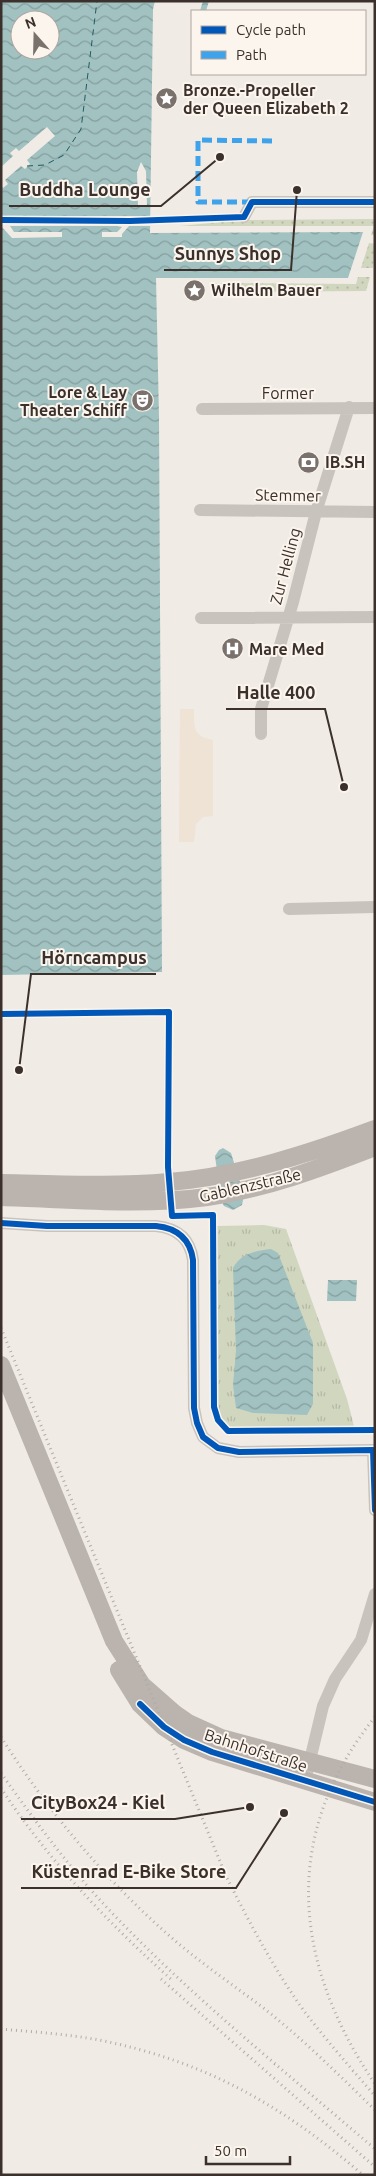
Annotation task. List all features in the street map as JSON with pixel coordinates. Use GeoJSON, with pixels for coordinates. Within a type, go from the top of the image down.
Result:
{"type":"FeatureCollection","features":[{"type":"Feature","properties":{"kind":"main road","name":"Gablenzstraße"},"geometry":{"type":"LineString","coordinates":[[1,1183],[128,1185],[206,1178],[297,1157],[375,1129]]}},
{"type":"Feature","properties":{"kind":"main road","name":"Gablenzstraße"},"geometry":{"type":"LineString","coordinates":[[1,1197],[129,1201],[208,1197],[270,1183],[310,1171],[375,1146]]}},
{"type":"Feature","properties":{"kind":"main road","name":"Bahnhofstraße"},"geometry":{"type":"LineString","coordinates":[[1,1365],[114,1640],[136,1677],[159,1702],[188,1723],[221,1738],[375,1779]]}},
{"type":"Feature","properties":{"kind":"main road","name":"Bahnhofstraße"},"geometry":{"type":"LineString","coordinates":[[1,1391],[107,1648],[140,1704],[164,1726],[184,1740],[212,1752],[375,1802]]}},
{"type":"Feature","properties":{"kind":"street"},"geometry":{"type":"LineString","coordinates":[[244,217],[252,202],[375,202]]}},
{"type":"Feature","properties":{"kind":"street","name":"Former"},"geometry":{"type":"LineString","coordinates":[[202,409],[335,410],[349,407],[375,408]]}},
{"type":"Feature","properties":{"kind":"street","name":"Zur Helling"},"geometry":{"type":"LineString","coordinates":[[261,734],[261,709],[316,512],[349,407]]}},
{"type":"Feature","properties":{"kind":"street","name":"Stemmer"},"geometry":{"type":"LineString","coordinates":[[200,510],[375,512]]}},
{"type":"Feature","properties":{"kind":"street"},"geometry":{"type":"LineString","coordinates":[[201,618],[375,617]]}},
{"type":"Feature","properties":{"kind":"street"},"geometry":{"type":"LineString","coordinates":[[290,909],[375,908]]}},
{"type":"Feature","properties":{"kind":"street"},"geometry":{"type":"LineString","coordinates":[[1,1223],[47,1226],[156,1226],[176,1231],[187,1242],[193,1260],[194,1408],[203,1437],[218,1448],[239,1452],[374,1450],[375,1510]]}},
{"type":"Feature","properties":{"kind":"street"},"geometry":{"type":"LineString","coordinates":[[305,1781],[323,1706],[335,1679],[361,1640],[375,1594]]}},
{"type":"Feature","properties":{"kind":"green space"},"geometry":{"type":"Polygon","coordinates":[[[375,219],[375,235],[371,235],[374,226],[180,226],[242,220],[375,219]]]}},
{"type":"Feature","properties":{"kind":"green space"},"geometry":{"type":"Polygon","coordinates":[[[369,243],[375,244],[373,268],[361,268],[369,243]]]}},
{"type":"Feature","properties":{"kind":"green space"},"geometry":{"type":"Polygon","coordinates":[[[358,277],[370,277],[366,291],[214,292],[214,283],[356,284],[358,277]]]}},
{"type":"Feature","properties":{"kind":"green space"},"geometry":{"type":"Polygon","coordinates":[[[264,1225],[286,1229],[347,1399],[355,1430],[228,1431],[218,1420],[214,1406],[217,1226],[264,1225]]]}},
{"type":"Feature","properties":{"kind":"shaded area"},"geometry":{"type":"Polygon","coordinates":[[[180,709],[194,709],[196,731],[202,737],[213,740],[213,816],[203,817],[196,824],[194,842],[179,842],[180,709]]]}},
{"type":"Feature","properties":{"kind":"water"},"geometry":{"type":"Polygon","coordinates":[[[1,1],[209,1],[206,10],[153,9],[150,233],[363,232],[348,278],[156,278],[159,417],[162,972],[1,975],[1,1]]]}},
{"type":"Feature","properties":{"kind":"water"},"geometry":{"type":"Polygon","coordinates":[[[223,1148],[231,1153],[244,1195],[242,1205],[233,1210],[224,1206],[221,1200],[215,1156],[223,1148]]]}},
{"type":"Feature","properties":{"kind":"water"},"geometry":{"type":"Polygon","coordinates":[[[271,1249],[278,1253],[313,1343],[313,1404],[307,1415],[253,1413],[236,1408],[233,1385],[236,1351],[233,1268],[244,1256],[271,1249]]]}},
{"type":"Feature","properties":{"kind":"water"},"geometry":{"type":"Polygon","coordinates":[[[328,1280],[357,1280],[356,1301],[327,1301],[328,1280]]]}},
{"type":"Feature","properties":{"kind":"pier"},"geometry":{"type":"Polygon","coordinates":[[[155,1],[203,1],[200,10],[191,10],[191,21],[153,9],[155,1]]]}},
{"type":"Feature","properties":{"kind":"pier"},"geometry":{"type":"Polygon","coordinates":[[[47,127],[55,136],[27,160],[30,164],[25,169],[21,166],[5,180],[8,184],[3,188],[1,185],[1,167],[13,156],[10,153],[16,148],[19,151],[47,127]]]}},
{"type":"Feature","properties":{"kind":"pier"},"geometry":{"type":"Polygon","coordinates":[[[141,162],[146,171],[147,206],[138,206],[137,172],[141,162]]]}},
{"type":"Feature","properties":{"kind":"pier"},"geometry":{"type":"Polygon","coordinates":[[[1,216],[150,216],[150,226],[129,226],[122,234],[122,237],[102,237],[102,232],[117,232],[122,227],[10,226],[14,232],[62,232],[62,237],[12,238],[1,226],[1,216]]]}},
{"type":"Feature","properties":{"kind":"ferry route"},"geometry":{"type":"LineString","coordinates":[[27,166],[45,165],[64,155],[81,129],[97,1]]}},
{"type":"Feature","properties":{"kind":"railway"},"geometry":{"type":"LineString","coordinates":[[1,1328],[226,1876],[282,1979],[321,2033],[375,2096]]}},
{"type":"Feature","properties":{"kind":"railway"},"geometry":{"type":"LineString","coordinates":[[375,1717],[344,1762],[323,1807],[312,1853],[309,1899],[314,1946],[327,1992],[348,2038],[375,2084]]}},
{"type":"Feature","properties":{"kind":"railway"},"geometry":{"type":"LineString","coordinates":[[1,1737],[56,1815],[118,1887],[189,1952],[280,2022],[375,2110]]}},
{"type":"Feature","properties":{"kind":"railway"},"geometry":{"type":"LineString","coordinates":[[1,1773],[73,1869],[131,1932],[198,1997],[375,2149]]}},
{"type":"Feature","properties":{"kind":"railway"},"geometry":{"type":"LineString","coordinates":[[1,1788],[19,1815],[80,1890],[172,1980]]}},
{"type":"Feature","properties":{"kind":"railway"},"geometry":{"type":"LineString","coordinates":[[161,1979],[375,2167]]}},
{"type":"Feature","properties":{"kind":"railway"},"geometry":{"type":"LineString","coordinates":[[1,2029],[99,2040],[174,2060],[208,2073],[272,2107],[333,2150],[363,2175]]}},
{"type":"Feature","properties":{"kind":"marked path"},"geometry":{"type":"LineString","coordinates":[[252,202],[198,202],[198,140],[275,141]]}},
{"type":"Feature","properties":{"kind":"cycle path"},"geometry":{"type":"LineString","coordinates":[[1,220],[130,221],[244,217],[252,202],[375,202]]}},
{"type":"Feature","properties":{"kind":"cycle path"},"geometry":{"type":"LineString","coordinates":[[1,1014],[169,1012],[168,1167],[172,1216],[213,1215],[214,1407],[218,1420],[228,1431],[375,1430]]}},
{"type":"Feature","properties":{"kind":"cycle path"},"geometry":{"type":"LineString","coordinates":[[1,1223],[47,1226],[156,1226],[176,1232],[189,1246],[193,1260],[194,1408],[197,1423],[203,1437],[218,1448],[239,1452],[373,1450],[375,1510]]}},
{"type":"Feature","properties":{"kind":"cycle path"},"geometry":{"type":"LineString","coordinates":[[140,1704],[164,1727],[184,1740],[212,1752],[375,1802]]}},
{"type":"Feature","properties":{"kind":"place","name":"Bronze.-Propeller der Queen Elizabeth 2"},"geometry":{"type":"Point","coordinates":[167,99]}},
{"type":"Feature","properties":{"kind":"place","name":"Buddha Lounge"},"geometry":{"type":"Point","coordinates":[220,157]}},
{"type":"Feature","properties":{"kind":"place","name":"Sunnys Shop"},"geometry":{"type":"Point","coordinates":[297,190]}},
{"type":"Feature","properties":{"kind":"place","name":"Wilhelm Bauer"},"geometry":{"type":"Point","coordinates":[195,290]}},
{"type":"Feature","properties":{"kind":"place","name":"Lore & Lay Theater Schiff"},"geometry":{"type":"Point","coordinates":[143,401]}},
{"type":"Feature","properties":{"kind":"place","name":"IB.SH"},"geometry":{"type":"Point","coordinates":[309,462]}},
{"type":"Feature","properties":{"kind":"place","name":"Mare Med"},"geometry":{"type":"Point","coordinates":[233,649]}},
{"type":"Feature","properties":{"kind":"place","name":"Halle 400"},"geometry":{"type":"Point","coordinates":[344,787]}},
{"type":"Feature","properties":{"kind":"place","name":"Hörncampus"},"geometry":{"type":"Point","coordinates":[19,1070]}},
{"type":"Feature","properties":{"kind":"place","name":"CityBox24 - Kiel"},"geometry":{"type":"Point","coordinates":[250,1807]}},
{"type":"Feature","properties":{"kind":"place","name":"Küstenrad E-Bike Store"},"geometry":{"type":"Point","coordinates":[284,1813]}}]}
